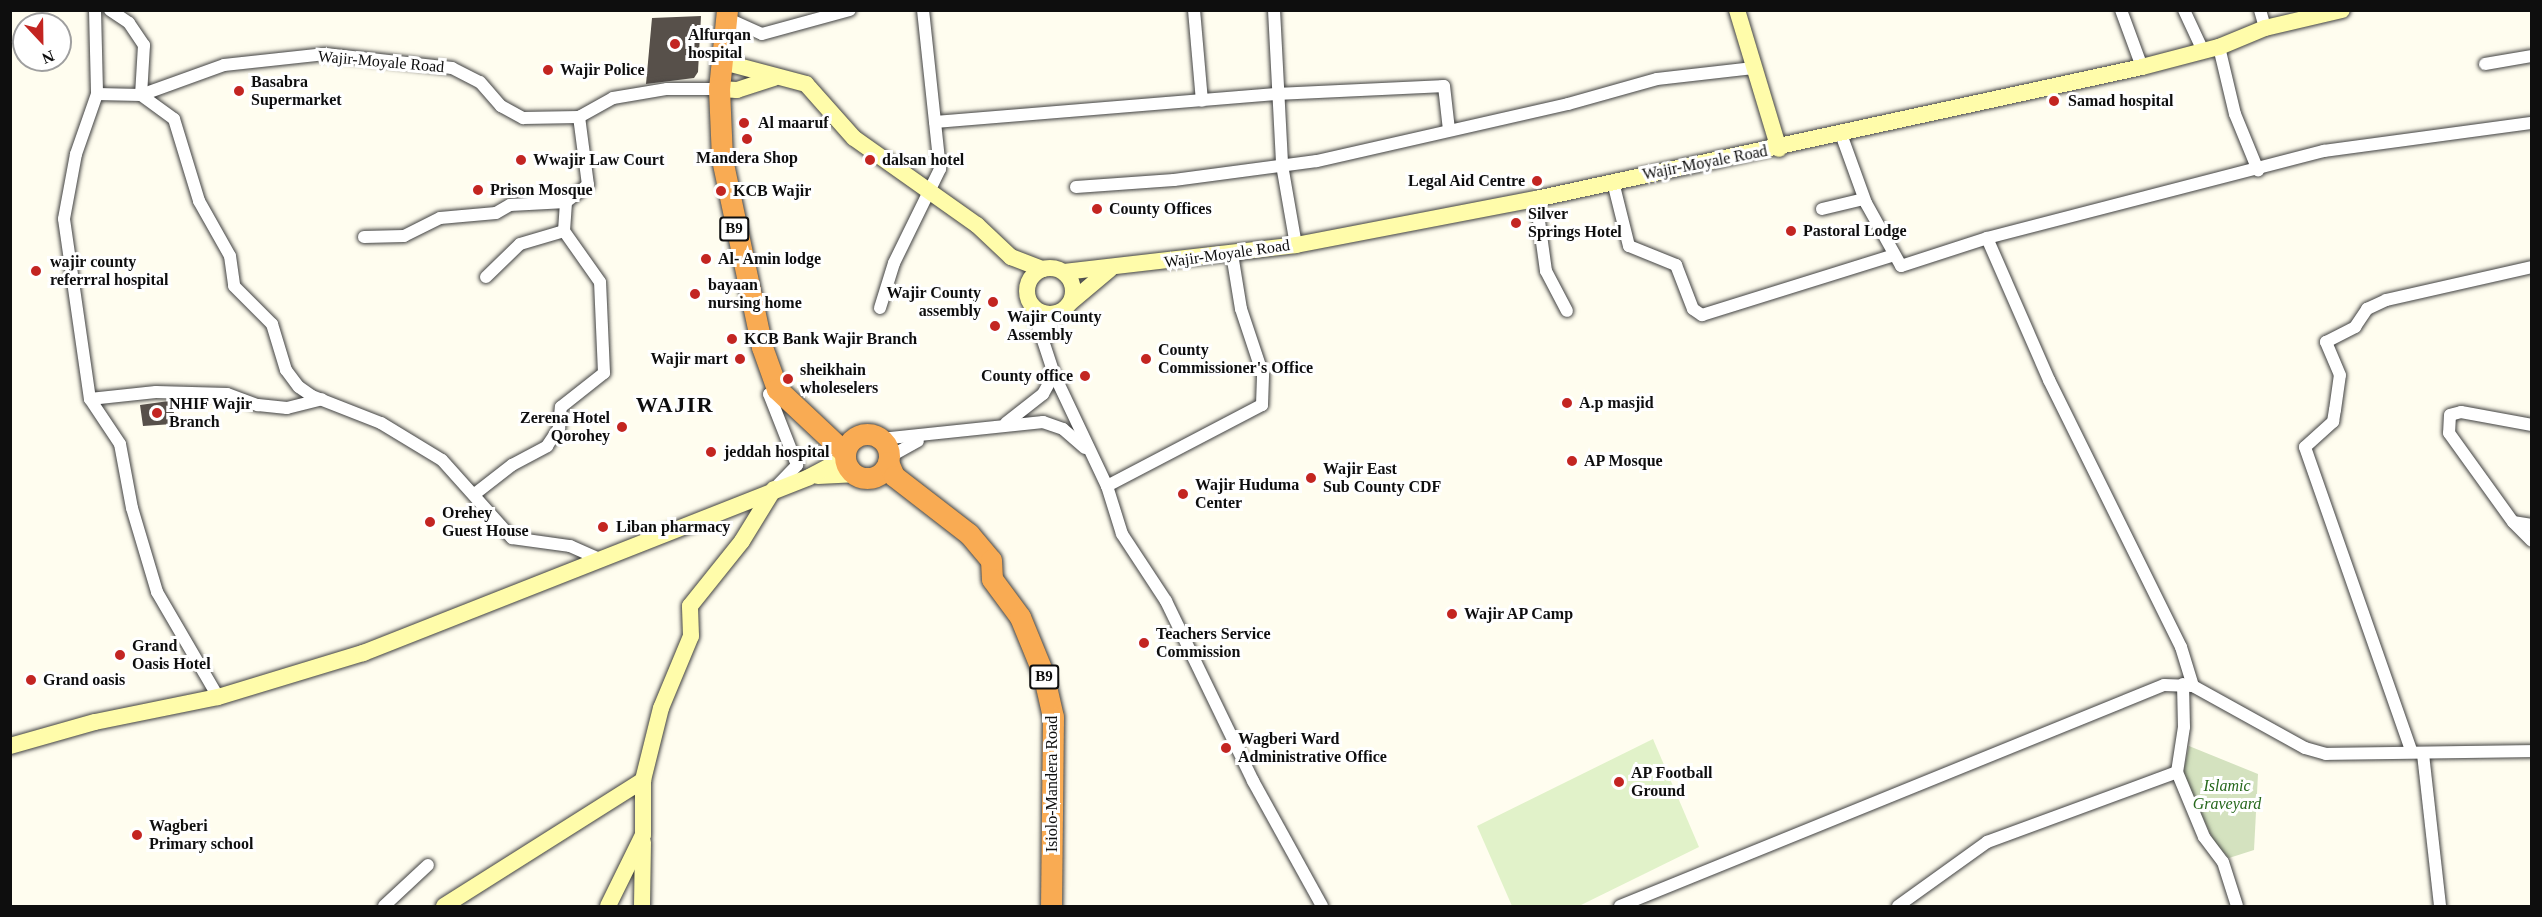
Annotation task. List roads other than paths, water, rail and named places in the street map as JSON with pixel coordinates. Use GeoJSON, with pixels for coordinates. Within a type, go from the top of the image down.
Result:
{"type":"FeatureCollection","features":[{"type":"Feature","properties":{"kind":"highway","name":"Isiolo-Mandera Road"},"geometry":{"type":"LineString","coordinates":[[726,14],[719,89],[730,214],[751,287],[762,347],[777,389],[817,425],[853,465],[916,495]]}},
{"type":"Feature","properties":{"kind":"highway"},"geometry":{"type":"LineString","coordinates":[[817,425],[880,448]]}},
{"type":"Feature","properties":{"kind":"highway"},"geometry":{"type":"LineString","coordinates":[[850,441],[880,448],[853,465],[850,441]]}},
{"type":"Feature","properties":{"kind":"highway","name":"Isiolo-Mandera Road"},"geometry":{"type":"LineString","coordinates":[[880,448],[894,476],[969,534],[991,560],[992,579],[1020,617],[1043,673],[1053,717],[1051,906]]}},
{"type":"Feature","properties":{"kind":"main road"},"geometry":{"type":"LineString","coordinates":[[1737,10],[1779,149]]}},
{"type":"Feature","properties":{"kind":"main road","name":"Wajir-Moyale Road"},"geometry":{"type":"LineString","coordinates":[[1064,272],[1110,269],[1296,245],[1536,199],[1779,149],[2142,67],[2211,49],[2265,28],[2335,11]]}},
{"type":"Feature","properties":{"kind":"main road"},"geometry":{"type":"LineString","coordinates":[[723,62],[774,78],[806,84],[854,138],[932,192],[1011,257],[1043,269],[1064,272],[1074,288],[1071,302]]}},
{"type":"Feature","properties":{"kind":"main road"},"geometry":{"type":"LineString","coordinates":[[719,89],[737,90],[774,78]]}},
{"type":"Feature","properties":{"kind":"main road"},"geometry":{"type":"LineString","coordinates":[[1011,257],[1029,296],[1054,314],[1110,269]]}},
{"type":"Feature","properties":{"kind":"main road"},"geometry":{"type":"LineString","coordinates":[[1029,296],[1043,269]]}},
{"type":"Feature","properties":{"kind":"main road"},"geometry":{"type":"LineString","coordinates":[[10,746],[95,722],[218,698],[363,653],[601,560],[774,489],[853,465]]}},
{"type":"Feature","properties":{"kind":"main road"},"geometry":{"type":"LineString","coordinates":[[642,906],[643,780],[662,708],[691,636],[690,606],[742,541],[774,489]]}},
{"type":"Feature","properties":{"kind":"main road"},"geometry":{"type":"LineString","coordinates":[[444,906],[643,780]]}},
{"type":"Feature","properties":{"kind":"main road"},"geometry":{"type":"LineString","coordinates":[[608,906],[643,835]]}},
{"type":"Feature","properties":{"kind":"street"},"geometry":{"type":"LineString","coordinates":[[95,10],[97,93],[76,154],[64,219],[90,399],[120,444],[132,508],[157,592],[218,698]]}},
{"type":"Feature","properties":{"kind":"street"},"geometry":{"type":"LineString","coordinates":[[110,10],[129,23],[144,45],[141,95],[174,119],[199,201],[230,256],[234,286],[272,324],[285,370],[306,392],[381,423],[432,454],[476,494],[512,538],[570,546],[601,560]]}},
{"type":"Feature","properties":{"kind":"street"},"geometry":{"type":"LineString","coordinates":[[726,14],[762,34],[850,10]]}},
{"type":"Feature","properties":{"kind":"street"},"geometry":{"type":"LineString","coordinates":[[880,308],[894,263],[932,192],[940,169],[923,10]]}},
{"type":"Feature","properties":{"kind":"street"},"geometry":{"type":"LineString","coordinates":[[1194,10],[1202,101]]}},
{"type":"Feature","properties":{"kind":"street"},"geometry":{"type":"LineString","coordinates":[[1274,10],[1276,94],[1282,165],[1296,245]]}},
{"type":"Feature","properties":{"kind":"street"},"geometry":{"type":"LineString","coordinates":[[2121,10],[2142,67]]}},
{"type":"Feature","properties":{"kind":"street"},"geometry":{"type":"LineString","coordinates":[[2184,10],[2211,49],[2258,170]]}},
{"type":"Feature","properties":{"kind":"street"},"geometry":{"type":"LineString","coordinates":[[2260,10],[2265,28]]}},
{"type":"Feature","properties":{"kind":"street","name":"Wajir-Moyale Road"},"geometry":{"type":"LineString","coordinates":[[97,93],[141,95],[224,65],[325,54],[452,68],[480,82],[501,106],[523,118],[579,117],[613,98],[667,89],[719,89]]}},
{"type":"Feature","properties":{"kind":"street"},"geometry":{"type":"LineString","coordinates":[[2485,64],[2532,56]]}},
{"type":"Feature","properties":{"kind":"street"},"geometry":{"type":"LineString","coordinates":[[1076,187],[1174,180],[1282,165],[1408,142],[1657,79],[1753,68]]}},
{"type":"Feature","properties":{"kind":"street"},"geometry":{"type":"LineString","coordinates":[[935,122],[1276,94],[1444,86],[1449,130]]}},
{"type":"Feature","properties":{"kind":"street"},"geometry":{"type":"LineString","coordinates":[[364,237],[404,236],[440,218],[496,213],[510,205],[566,202],[588,185],[579,117]]}},
{"type":"Feature","properties":{"kind":"street"},"geometry":{"type":"LineString","coordinates":[[1841,135],[1864,199],[1892,256],[1901,266],[1987,238],[2258,170],[2324,151],[2532,123]]}},
{"type":"Feature","properties":{"kind":"street"},"geometry":{"type":"LineString","coordinates":[[1613,182],[1629,246],[1676,265],[1693,309],[1702,315],[1892,256]]}},
{"type":"Feature","properties":{"kind":"street"},"geometry":{"type":"LineString","coordinates":[[1536,199],[1546,271],[1567,311]]}},
{"type":"Feature","properties":{"kind":"street"},"geometry":{"type":"LineString","coordinates":[[1822,209],[1864,199]]}},
{"type":"Feature","properties":{"kind":"street"},"geometry":{"type":"LineString","coordinates":[[476,494],[512,465],[547,446],[559,428],[561,407],[604,374],[600,282],[564,231],[566,202]]}},
{"type":"Feature","properties":{"kind":"street"},"geometry":{"type":"LineString","coordinates":[[486,277],[520,244],[564,231]]}},
{"type":"Feature","properties":{"kind":"street"},"geometry":{"type":"LineString","coordinates":[[1987,238],[2049,380],[2181,647],[2188,685],[2177,772],[2204,837],[2223,862],[2237,906]]}},
{"type":"Feature","properties":{"kind":"street"},"geometry":{"type":"LineString","coordinates":[[1107,486],[1262,405],[1263,375],[1241,309],[1232,254]]}},
{"type":"Feature","properties":{"kind":"street"},"geometry":{"type":"LineString","coordinates":[[2440,906],[2417,752],[2305,447],[2333,422],[2340,375],[2326,342],[2355,327],[2367,309],[2386,300],[2532,267]]}},
{"type":"Feature","properties":{"kind":"street"},"geometry":{"type":"LineString","coordinates":[[1029,296],[1054,374],[1088,451],[1107,486],[1122,534],[1166,601],[1253,781],[1322,906]]}},
{"type":"Feature","properties":{"kind":"street"},"geometry":{"type":"LineString","coordinates":[[1044,342],[1054,314]]}},
{"type":"Feature","properties":{"kind":"street"},"geometry":{"type":"LineString","coordinates":[[1006,423],[1043,394],[1054,374]]}},
{"type":"Feature","properties":{"kind":"street"},"geometry":{"type":"LineString","coordinates":[[774,489],[797,465],[769,394],[777,389]]}},
{"type":"Feature","properties":{"kind":"street"},"geometry":{"type":"LineString","coordinates":[[90,399],[156,392],[227,394],[258,405],[287,408],[323,399]]}},
{"type":"Feature","properties":{"kind":"street"},"geometry":{"type":"LineString","coordinates":[[2532,425],[2475,412],[2450,415],[2449,433],[2513,522],[2532,541]]}},
{"type":"Feature","properties":{"kind":"street"},"geometry":{"type":"LineString","coordinates":[[880,448],[930,436],[1006,423],[1042,422],[1063,429],[1088,451]]}},
{"type":"Feature","properties":{"kind":"street"},"geometry":{"type":"LineString","coordinates":[[880,448],[930,436]]}},
{"type":"Feature","properties":{"kind":"street"},"geometry":{"type":"LineString","coordinates":[[2513,522],[2532,525]]}},
{"type":"Feature","properties":{"kind":"street"},"geometry":{"type":"LineString","coordinates":[[1620,906],[2088,712],[2163,685],[2188,685],[2305,748],[2326,754],[2532,750]]}},
{"type":"Feature","properties":{"kind":"street"},"geometry":{"type":"LineString","coordinates":[[1898,906],[1987,842],[2177,772]]}},
{"type":"Feature","properties":{"kind":"street"},"geometry":{"type":"LineString","coordinates":[[384,906],[428,865]]}},
{"type":"Feature","properties":{"kind":"place","name":"Alfurqan hospital"},"geometry":{"type":"Point","coordinates":[675,44]}},
{"type":"Feature","properties":{"kind":"place","name":"Wajir Police"},"geometry":{"type":"Point","coordinates":[548,70]}},
{"type":"Feature","properties":{"kind":"place","name":"Basabra Supermarket"},"geometry":{"type":"Point","coordinates":[239,91]}},
{"type":"Feature","properties":{"kind":"place","name":"Samad hospital"},"geometry":{"type":"Point","coordinates":[2054,101]}},
{"type":"Feature","properties":{"kind":"place","name":"Al maaruf"},"geometry":{"type":"Point","coordinates":[744,123]}},
{"type":"Feature","properties":{"kind":"place","name":"Mandera Shop"},"geometry":{"type":"Point","coordinates":[747,139]}},
{"type":"Feature","properties":{"kind":"place","name":"Wwajir Law Court"},"geometry":{"type":"Point","coordinates":[521,160]}},
{"type":"Feature","properties":{"kind":"place","name":"dalsan hotel"},"geometry":{"type":"Point","coordinates":[870,160]}},
{"type":"Feature","properties":{"kind":"place","name":"Legal Aid Centre"},"geometry":{"type":"Point","coordinates":[1537,181]}},
{"type":"Feature","properties":{"kind":"place","name":"Prison Mosque"},"geometry":{"type":"Point","coordinates":[478,190]}},
{"type":"Feature","properties":{"kind":"place","name":"KCB Wajir"},"geometry":{"type":"Point","coordinates":[721,191]}},
{"type":"Feature","properties":{"kind":"place","name":"County Offices"},"geometry":{"type":"Point","coordinates":[1097,209]}},
{"type":"Feature","properties":{"kind":"place","name":"Silver Springs Hotel"},"geometry":{"type":"Point","coordinates":[1516,223]}},
{"type":"Feature","properties":{"kind":"place","name":"Pastoral Lodge"},"geometry":{"type":"Point","coordinates":[1791,231]}},
{"type":"Feature","properties":{"kind":"place","name":"Al- Amin lodge"},"geometry":{"type":"Point","coordinates":[706,259]}},
{"type":"Feature","properties":{"kind":"place","name":"wajir county referrral hospital"},"geometry":{"type":"Point","coordinates":[36,271]}},
{"type":"Feature","properties":{"kind":"place","name":"bayaan nursing home"},"geometry":{"type":"Point","coordinates":[695,294]}},
{"type":"Feature","properties":{"kind":"place","name":"Wajir County assembly"},"geometry":{"type":"Point","coordinates":[993,302]}},
{"type":"Feature","properties":{"kind":"place","name":"Wajir County Assembly"},"geometry":{"type":"Point","coordinates":[995,326]}},
{"type":"Feature","properties":{"kind":"place","name":"KCB Bank Wajir Branch"},"geometry":{"type":"Point","coordinates":[732,339]}},
{"type":"Feature","properties":{"kind":"place","name":"Wajir mart"},"geometry":{"type":"Point","coordinates":[740,359]}},
{"type":"Feature","properties":{"kind":"place","name":"County Commissioner's Office"},"geometry":{"type":"Point","coordinates":[1146,359]}},
{"type":"Feature","properties":{"kind":"place","name":"County office"},"geometry":{"type":"Point","coordinates":[1085,376]}},
{"type":"Feature","properties":{"kind":"place","name":"sheikhain wholeselers"},"geometry":{"type":"Point","coordinates":[788,379]}},
{"type":"Feature","properties":{"kind":"place","name":"A.p masjid"},"geometry":{"type":"Point","coordinates":[1567,403]}},
{"type":"Feature","properties":{"kind":"place","name":"NHIF Wajir Branch"},"geometry":{"type":"Point","coordinates":[157,413]}},
{"type":"Feature","properties":{"kind":"place","name":"Zerena Hotel Qorohey"},"geometry":{"type":"Point","coordinates":[622,427]}},
{"type":"Feature","properties":{"kind":"place","name":"jeddah hospital"},"geometry":{"type":"Point","coordinates":[711,452]}},
{"type":"Feature","properties":{"kind":"place","name":"AP Mosque"},"geometry":{"type":"Point","coordinates":[1572,461]}},
{"type":"Feature","properties":{"kind":"place","name":"Wajir East Sub County CDF"},"geometry":{"type":"Point","coordinates":[1311,478]}},
{"type":"Feature","properties":{"kind":"place","name":"Wajir Huduma Center"},"geometry":{"type":"Point","coordinates":[1183,494]}},
{"type":"Feature","properties":{"kind":"place","name":"Orehey Guest House"},"geometry":{"type":"Point","coordinates":[430,522]}},
{"type":"Feature","properties":{"kind":"place","name":"Liban pharmacy"},"geometry":{"type":"Point","coordinates":[603,527]}},
{"type":"Feature","properties":{"kind":"place","name":"Wajir AP Camp"},"geometry":{"type":"Point","coordinates":[1452,614]}},
{"type":"Feature","properties":{"kind":"place","name":"Teachers Service Commission"},"geometry":{"type":"Point","coordinates":[1144,643]}},
{"type":"Feature","properties":{"kind":"place","name":"Grand Oasis Hotel"},"geometry":{"type":"Point","coordinates":[120,655]}},
{"type":"Feature","properties":{"kind":"place","name":"Grand oasis"},"geometry":{"type":"Point","coordinates":[31,680]}},
{"type":"Feature","properties":{"kind":"place","name":"Wagberi Ward Administrative Office"},"geometry":{"type":"Point","coordinates":[1226,748]}},
{"type":"Feature","properties":{"kind":"place","name":"AP Football Ground"},"geometry":{"type":"Point","coordinates":[1619,782]}},
{"type":"Feature","properties":{"kind":"place","name":"Wagberi Primary school"},"geometry":{"type":"Point","coordinates":[137,835]}},
{"type":"Feature","properties":{"kind":"district","name":"WAJIR"},"geometry":{"type":"Point","coordinates":[675,405]}},
{"type":"Feature","properties":{"kind":"park label","name":"Islamic Graveyard"},"geometry":{"type":"Point","coordinates":[2227,795]}}]}
